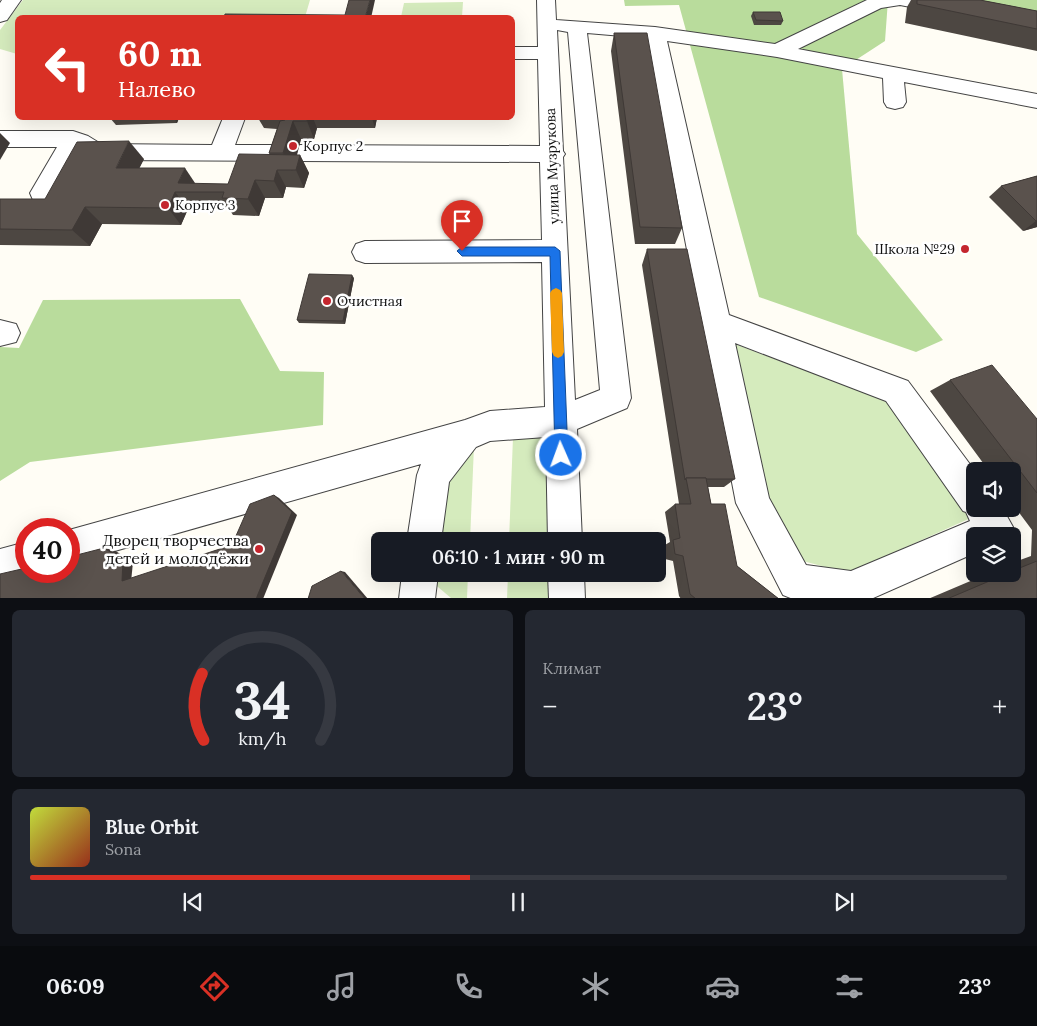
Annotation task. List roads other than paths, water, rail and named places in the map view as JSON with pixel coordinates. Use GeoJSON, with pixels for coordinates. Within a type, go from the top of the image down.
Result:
{"type":"FeatureCollection","features":[{"type":"Feature","properties":{"kind":"street"},"geometry":{"type":"LineString","coordinates":[[0,16],[12,0]]}},
{"type":"Feature","properties":{"kind":"street"},"geometry":{"type":"LineString","coordinates":[[777,50],[876,3],[898,0]]}},
{"type":"Feature","properties":{"kind":"street"},"geometry":{"type":"LineString","coordinates":[[903,0],[960,11]]}},
{"type":"Feature","properties":{"kind":"street"},"geometry":{"type":"LineString","coordinates":[[547,12],[577,27],[655,34],[777,50],[1037,101]]}},
{"type":"Feature","properties":{"kind":"street","name":"улица Музрукова"},"geometry":{"type":"LineString","coordinates":[[547,12],[565,532]]}},
{"type":"Feature","properties":{"kind":"street"},"geometry":{"type":"LineString","coordinates":[[80,544],[465,436],[490,426],[560,421],[616,398],[577,27]]}},
{"type":"Feature","properties":{"kind":"street"},"geometry":{"type":"LineString","coordinates":[[655,34],[753,503],[796,582],[851,589],[966,540]]}},
{"type":"Feature","properties":{"kind":"street"},"geometry":{"type":"LineString","coordinates":[[515,53],[548,53]]}},
{"type":"Feature","properties":{"kind":"street"},"geometry":{"type":"LineString","coordinates":[[892,72],[895,102]]}},
{"type":"Feature","properties":{"kind":"street"},"geometry":{"type":"LineString","coordinates":[[220,153],[233,120]]}},
{"type":"Feature","properties":{"kind":"street"},"geometry":{"type":"LineString","coordinates":[[0,139],[73,139],[79,140],[89,149],[99,152],[553,154]]}},
{"type":"Feature","properties":{"kind":"street"},"geometry":{"type":"LineString","coordinates":[[42,194],[73,139]]}},
{"type":"Feature","properties":{"kind":"street"},"geometry":{"type":"LineString","coordinates":[[365,252],[555,251]]}},
{"type":"Feature","properties":{"kind":"street"},"geometry":{"type":"LineString","coordinates":[[716,323],[897,390],[966,486]]}},
{"type":"Feature","properties":{"kind":"street"},"geometry":{"type":"LineString","coordinates":[[425,532],[433,475],[465,436]]}},
{"type":"Feature","properties":{"kind":"street"},"geometry":{"type":"LineString","coordinates":[[0,567],[15,562]]}},
{"type":"Feature","properties":{"kind":"street"},"geometry":{"type":"LineString","coordinates":[[417,598],[419,582]]}},
{"type":"Feature","properties":{"kind":"street"},"geometry":{"type":"LineString","coordinates":[[566,582],[567,598]]}},
{"type":"Feature","properties":{"kind":"place","name":"Корпус 2"},"geometry":{"type":"Point","coordinates":[293,146]}},
{"type":"Feature","properties":{"kind":"place","name":"Корпус 3"},"geometry":{"type":"Point","coordinates":[165,205]}},
{"type":"Feature","properties":{"kind":"place","name":"Школа №29"},"geometry":{"type":"Point","coordinates":[965,249]}},
{"type":"Feature","properties":{"kind":"place","name":"Очистная"},"geometry":{"type":"Point","coordinates":[327,301]}},
{"type":"Feature","properties":{"kind":"place","name":"Дворец творчества детей и молодёжи"},"geometry":{"type":"Point","coordinates":[259,549]}}]}
